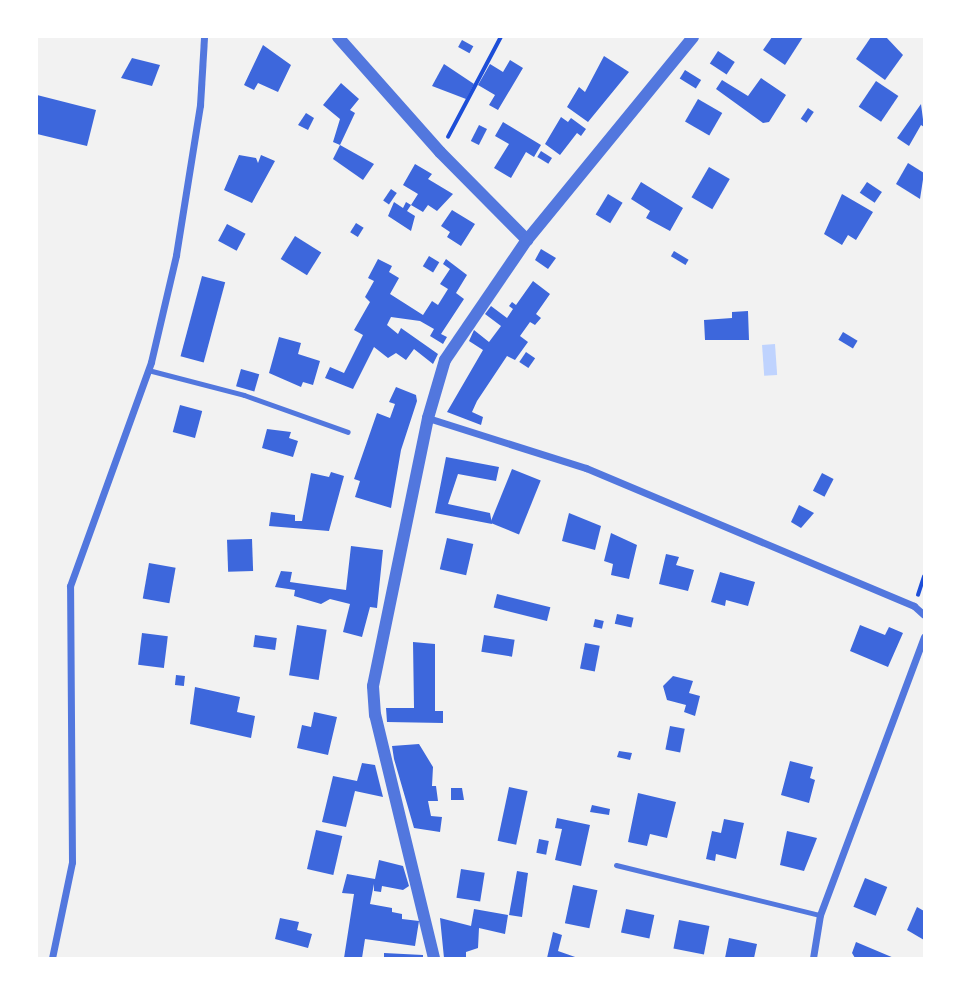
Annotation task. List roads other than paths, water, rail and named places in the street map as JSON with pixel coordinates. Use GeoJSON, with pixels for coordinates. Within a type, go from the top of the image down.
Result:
{"type":"FeatureCollection","features":[{"type":"Feature","properties":{"kind":"street"},"geometry":{"type":"LineString","coordinates":[[52,958],[72,862],[70,586],[148,370],[176,255],[200,105],[204,37]]}},
{"type":"Feature","properties":{"kind":"street"},"geometry":{"type":"LineString","coordinates":[[338,37],[440,152],[527,240]]}},
{"type":"Feature","properties":{"kind":"street"},"geometry":{"type":"LineString","coordinates":[[434,958],[383,752],[373,686],[428,418],[445,360],[527,240],[693,37]]}},
{"type":"Feature","properties":{"kind":"street"},"geometry":{"type":"LineString","coordinates":[[428,418],[586,468],[914,606],[924,615]]}},
{"type":"Feature","properties":{"kind":"street"},"geometry":{"type":"LineString","coordinates":[[813,958],[820,915],[924,637]]}},
{"type":"Feature","properties":{"kind":"lane"},"geometry":{"type":"LineString","coordinates":[[148,370],[244,395],[348,432]]}},
{"type":"Feature","properties":{"kind":"lane"},"geometry":{"type":"LineString","coordinates":[[616,865],[820,915]]}},
{"type":"Feature","properties":{"kind":"water"},"geometry":{"type":"Polygon","coordinates":[[[775,344],[777,375],[764,376],[762,345],[775,344]]]}}]}
